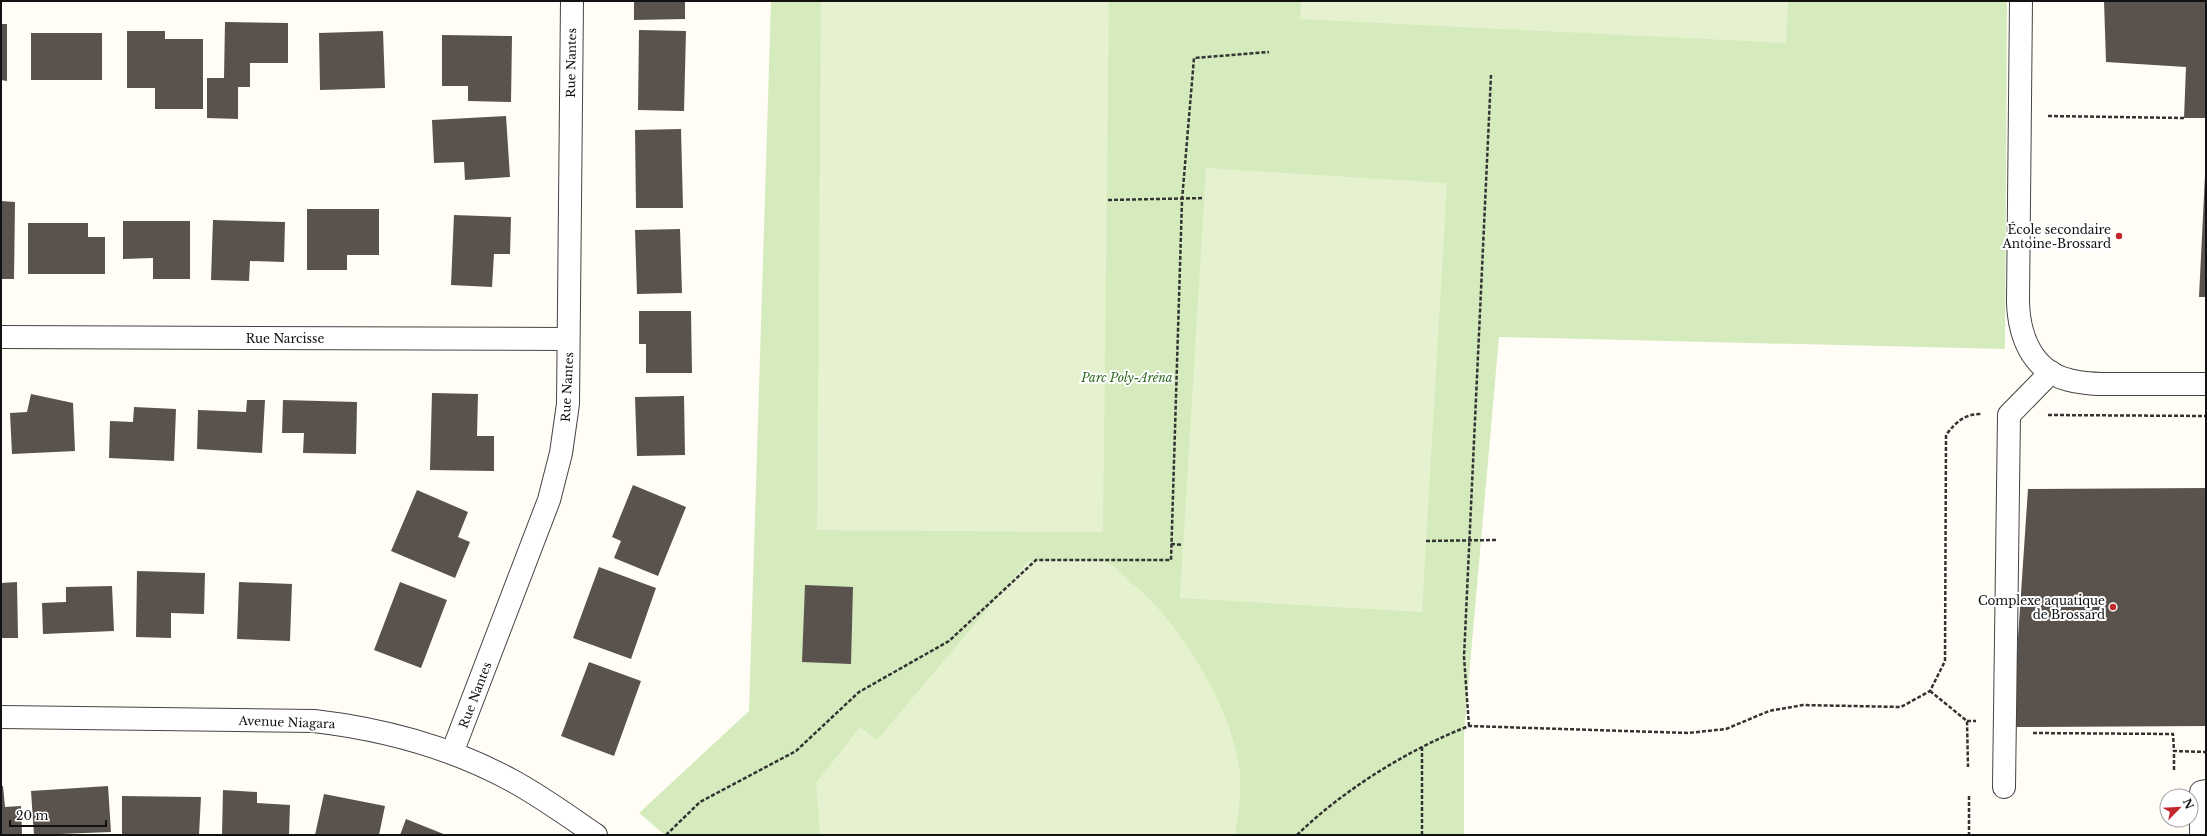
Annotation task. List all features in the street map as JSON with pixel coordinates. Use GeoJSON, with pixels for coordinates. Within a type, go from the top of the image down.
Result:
{"type":"FeatureCollection","features":[{"type":"Feature","properties":{"kind":"street","name":"Rue Nantes"},"geometry":{"type":"LineString","coordinates":[[452,753],[549,500],[561,453],[568,404],[572,1]]}},
{"type":"Feature","properties":{"kind":"street"},"geometry":{"type":"LineString","coordinates":[[2021,1],[2018,321],[2027,347],[2035,359],[2051,372],[2068,380],[2095,384],[2206,384]]}},
{"type":"Feature","properties":{"kind":"street","name":"Rue Narcisse"},"geometry":{"type":"LineString","coordinates":[[1,337],[568,339]]}},
{"type":"Feature","properties":{"kind":"street"},"geometry":{"type":"LineString","coordinates":[[2004,787],[2009,415],[2051,372]]}},
{"type":"Feature","properties":{"kind":"street","name":"Avenue Niagara"},"geometry":{"type":"LineString","coordinates":[[1,717],[314,721],[360,726],[385,732],[452,753],[511,780],[596,835]]}},
{"type":"Feature","properties":{"kind":"street"},"geometry":{"type":"LineString","coordinates":[[2201,835],[2201,792],[2206,792]]}},
{"type":"Feature","properties":{"kind":"path"},"geometry":{"type":"LineString","coordinates":[[666,835],[700,802],[796,751],[859,692],[949,641],[1036,560],[1171,560],[1182,200],[1194,58],[1269,52]]}},
{"type":"Feature","properties":{"kind":"path"},"geometry":{"type":"LineString","coordinates":[[1469,726],[1464,657],[1491,75]]}},
{"type":"Feature","properties":{"kind":"path"},"geometry":{"type":"LineString","coordinates":[[2020,115],[2184,118]]}},
{"type":"Feature","properties":{"kind":"path"},"geometry":{"type":"LineString","coordinates":[[1108,200],[1182,200],[1204,198]]}},
{"type":"Feature","properties":{"kind":"path"},"geometry":{"type":"LineString","coordinates":[[1297,835],[1330,807],[1422,747],[1469,726],[1688,733],[1726,729],[1769,711],[1803,705],[1901,707],[1930,691],[1945,661],[1946,435],[1957,420],[1974,414],[2206,416]]}},
{"type":"Feature","properties":{"kind":"path"},"geometry":{"type":"LineString","coordinates":[[1426,541],[1470,542],[1498,540]]}},
{"type":"Feature","properties":{"kind":"path"},"geometry":{"type":"LineString","coordinates":[[1171,544],[1184,545]]}},
{"type":"Feature","properties":{"kind":"path"},"geometry":{"type":"LineString","coordinates":[[1930,691],[1967,721],[1968,767]]}},
{"type":"Feature","properties":{"kind":"path"},"geometry":{"type":"LineString","coordinates":[[2032,733],[2173,734],[2174,770]]}},
{"type":"Feature","properties":{"kind":"path"},"geometry":{"type":"LineString","coordinates":[[1422,747],[1422,835]]}},
{"type":"Feature","properties":{"kind":"path"},"geometry":{"type":"LineString","coordinates":[[2174,751],[2206,752]]}},
{"type":"Feature","properties":{"kind":"path"},"geometry":{"type":"LineString","coordinates":[[1969,796],[1969,835]]}},
{"type":"Feature","properties":{"kind":"green space","name":"Parc Poly-Aréna"},"geometry":{"type":"Polygon","coordinates":[[[771,1],[2007,1],[2005,349],[1499,337],[1464,733],[1464,835],[665,835],[639,813],[749,711],[771,1]]]}},
{"type":"Feature","properties":{"kind":"green space"},"geometry":{"type":"Polygon","coordinates":[[[821,1],[1109,1],[1103,532],[817,530],[821,1]]]}},
{"type":"Feature","properties":{"kind":"green space"},"geometry":{"type":"Polygon","coordinates":[[[1301,1],[1788,1],[1786,43],[1300,19],[1301,1]]]}},
{"type":"Feature","properties":{"kind":"green space"},"geometry":{"type":"Polygon","coordinates":[[[1206,168],[1447,183],[1422,612],[1180,598],[1206,168]]]}},
{"type":"Feature","properties":{"kind":"green space"},"geometry":{"type":"Polygon","coordinates":[[[1081,560],[1107,562],[1117,569],[1152,602],[1170,623],[1203,671],[1228,724],[1236,750],[1240,775],[1240,790],[1238,820],[1235,835],[820,835],[816,783],[860,727],[877,740],[1028,561],[1081,560]]]}},
{"type":"Feature","properties":{"kind":"building"},"geometry":{"type":"Polygon","coordinates":[[[634,1],[685,1],[685,19],[634,20],[634,1]]]}},
{"type":"Feature","properties":{"kind":"building"},"geometry":{"type":"Polygon","coordinates":[[[2104,1],[2206,1],[2206,118],[2184,118],[2186,67],[2106,62],[2104,1]]]}},
{"type":"Feature","properties":{"kind":"building"},"geometry":{"type":"Polygon","coordinates":[[[225,22],[288,23],[288,63],[250,63],[250,87],[238,87],[238,119],[207,118],[207,78],[224,78],[225,22]]]}},
{"type":"Feature","properties":{"kind":"building"},"geometry":{"type":"Polygon","coordinates":[[[1,24],[7,24],[7,81],[1,80],[1,24]]]}},
{"type":"Feature","properties":{"kind":"building"},"geometry":{"type":"Polygon","coordinates":[[[639,30],[686,31],[684,111],[638,110],[639,30]]]}},
{"type":"Feature","properties":{"kind":"building"},"geometry":{"type":"Polygon","coordinates":[[[127,31],[165,31],[165,39],[203,39],[203,109],[155,109],[155,88],[127,88],[127,31]]]}},
{"type":"Feature","properties":{"kind":"building"},"geometry":{"type":"Polygon","coordinates":[[[383,31],[385,88],[320,90],[319,33],[383,31]]]}},
{"type":"Feature","properties":{"kind":"building"},"geometry":{"type":"Polygon","coordinates":[[[31,33],[102,33],[102,80],[31,80],[31,33]]]}},
{"type":"Feature","properties":{"kind":"building"},"geometry":{"type":"Polygon","coordinates":[[[442,35],[512,36],[511,102],[468,101],[468,86],[442,86],[442,35]]]}},
{"type":"Feature","properties":{"kind":"building"},"geometry":{"type":"Polygon","coordinates":[[[506,116],[510,177],[465,180],[464,162],[434,163],[432,120],[506,116]]]}},
{"type":"Feature","properties":{"kind":"building"},"geometry":{"type":"Polygon","coordinates":[[[681,129],[683,208],[636,208],[635,130],[681,129]]]}},
{"type":"Feature","properties":{"kind":"building"},"geometry":{"type":"Polygon","coordinates":[[[2205,175],[2206,297],[2199,297],[2205,175]]]}},
{"type":"Feature","properties":{"kind":"building"},"geometry":{"type":"Polygon","coordinates":[[[1,201],[15,202],[14,279],[1,279],[1,201]]]}},
{"type":"Feature","properties":{"kind":"building"},"geometry":{"type":"Polygon","coordinates":[[[307,209],[379,209],[379,255],[347,255],[347,270],[307,270],[307,209]]]}},
{"type":"Feature","properties":{"kind":"building"},"geometry":{"type":"Polygon","coordinates":[[[454,215],[511,217],[510,254],[494,254],[492,287],[451,285],[454,215]]]}},
{"type":"Feature","properties":{"kind":"building"},"geometry":{"type":"Polygon","coordinates":[[[213,220],[285,222],[284,262],[250,261],[249,281],[211,280],[213,220]]]}},
{"type":"Feature","properties":{"kind":"building"},"geometry":{"type":"Polygon","coordinates":[[[123,221],[190,221],[190,279],[153,279],[153,258],[123,259],[123,221]]]}},
{"type":"Feature","properties":{"kind":"building"},"geometry":{"type":"Polygon","coordinates":[[[28,223],[88,223],[88,237],[105,237],[105,274],[28,274],[28,223]]]}},
{"type":"Feature","properties":{"kind":"building"},"geometry":{"type":"Polygon","coordinates":[[[680,229],[682,293],[637,294],[635,230],[680,229]]]}},
{"type":"Feature","properties":{"kind":"building"},"geometry":{"type":"Polygon","coordinates":[[[639,311],[691,311],[692,373],[646,373],[646,344],[639,344],[639,311]]]}},
{"type":"Feature","properties":{"kind":"building"},"geometry":{"type":"Polygon","coordinates":[[[432,393],[478,394],[477,436],[494,436],[494,471],[430,470],[432,393]]]}},
{"type":"Feature","properties":{"kind":"building"},"geometry":{"type":"Polygon","coordinates":[[[31,394],[73,403],[75,451],[12,454],[10,413],[27,412],[31,394]]]}},
{"type":"Feature","properties":{"kind":"building"},"geometry":{"type":"Polygon","coordinates":[[[684,396],[685,455],[637,456],[635,397],[684,396]]]}},
{"type":"Feature","properties":{"kind":"building"},"geometry":{"type":"Polygon","coordinates":[[[247,400],[265,400],[262,453],[197,449],[198,410],[246,412],[247,400]]]}},
{"type":"Feature","properties":{"kind":"building"},"geometry":{"type":"Polygon","coordinates":[[[283,400],[357,402],[356,454],[303,453],[304,433],[282,433],[283,400]]]}},
{"type":"Feature","properties":{"kind":"building"},"geometry":{"type":"Polygon","coordinates":[[[134,407],[176,409],[174,461],[109,458],[110,421],[133,422],[134,407]]]}},
{"type":"Feature","properties":{"kind":"building"},"geometry":{"type":"Polygon","coordinates":[[[633,485],[686,507],[658,576],[614,558],[621,541],[612,537],[633,485]]]}},
{"type":"Feature","properties":{"kind":"building","name":"Complexe aquatique de Brossard"},"geometry":{"type":"Polygon","coordinates":[[[2206,488],[2206,726],[2012,727],[2028,489],[2206,488]]]}},
{"type":"Feature","properties":{"kind":"building"},"geometry":{"type":"Polygon","coordinates":[[[417,490],[468,512],[458,537],[470,542],[455,578],[391,551],[417,490]]]}},
{"type":"Feature","properties":{"kind":"building"},"geometry":{"type":"Polygon","coordinates":[[[599,567],[656,588],[631,659],[573,638],[599,567]]]}},
{"type":"Feature","properties":{"kind":"building"},"geometry":{"type":"Polygon","coordinates":[[[137,571],[205,573],[204,614],[171,613],[171,638],[136,637],[137,571]]]}},
{"type":"Feature","properties":{"kind":"building"},"geometry":{"type":"Polygon","coordinates":[[[17,582],[18,638],[1,638],[1,583],[17,582]]]}},
{"type":"Feature","properties":{"kind":"building"},"geometry":{"type":"Polygon","coordinates":[[[239,582],[292,584],[290,641],[237,639],[239,582]]]}},
{"type":"Feature","properties":{"kind":"building"},"geometry":{"type":"Polygon","coordinates":[[[400,582],[447,600],[421,668],[374,650],[400,582]]]}},
{"type":"Feature","properties":{"kind":"building"},"geometry":{"type":"Polygon","coordinates":[[[805,585],[853,587],[851,664],[802,662],[805,585]]]}},
{"type":"Feature","properties":{"kind":"building"},"geometry":{"type":"Polygon","coordinates":[[[112,586],[114,631],[43,634],[42,603],[66,602],[66,587],[112,586]]]}},
{"type":"Feature","properties":{"kind":"building"},"geometry":{"type":"Polygon","coordinates":[[[589,662],[641,681],[614,756],[561,736],[589,662]]]}},
{"type":"Feature","properties":{"kind":"building"},"geometry":{"type":"Polygon","coordinates":[[[1,786],[3,786],[5,807],[21,806],[22,834],[1,835],[1,786]]]}},
{"type":"Feature","properties":{"kind":"building"},"geometry":{"type":"Polygon","coordinates":[[[108,786],[111,832],[34,835],[31,791],[108,786]]]}},
{"type":"Feature","properties":{"kind":"building"},"geometry":{"type":"Polygon","coordinates":[[[223,790],[257,792],[257,803],[290,805],[289,835],[222,835],[223,790]]]}},
{"type":"Feature","properties":{"kind":"building"},"geometry":{"type":"Polygon","coordinates":[[[324,794],[385,806],[379,835],[315,835],[324,794]]]}},
{"type":"Feature","properties":{"kind":"building"},"geometry":{"type":"Polygon","coordinates":[[[122,796],[201,797],[199,835],[122,835],[122,796]]]}},
{"type":"Feature","properties":{"kind":"building"},"geometry":{"type":"Polygon","coordinates":[[[406,819],[446,835],[400,835],[406,819]]]}},
{"type":"Feature","properties":{"kind":"place","name":"École secondaire Antoine-Brossard"},"geometry":{"type":"Point","coordinates":[2119,236]}},
{"type":"Feature","properties":{"kind":"place","name":"Complexe aquatique de Brossard"},"geometry":{"type":"Point","coordinates":[2113,607]}}]}
